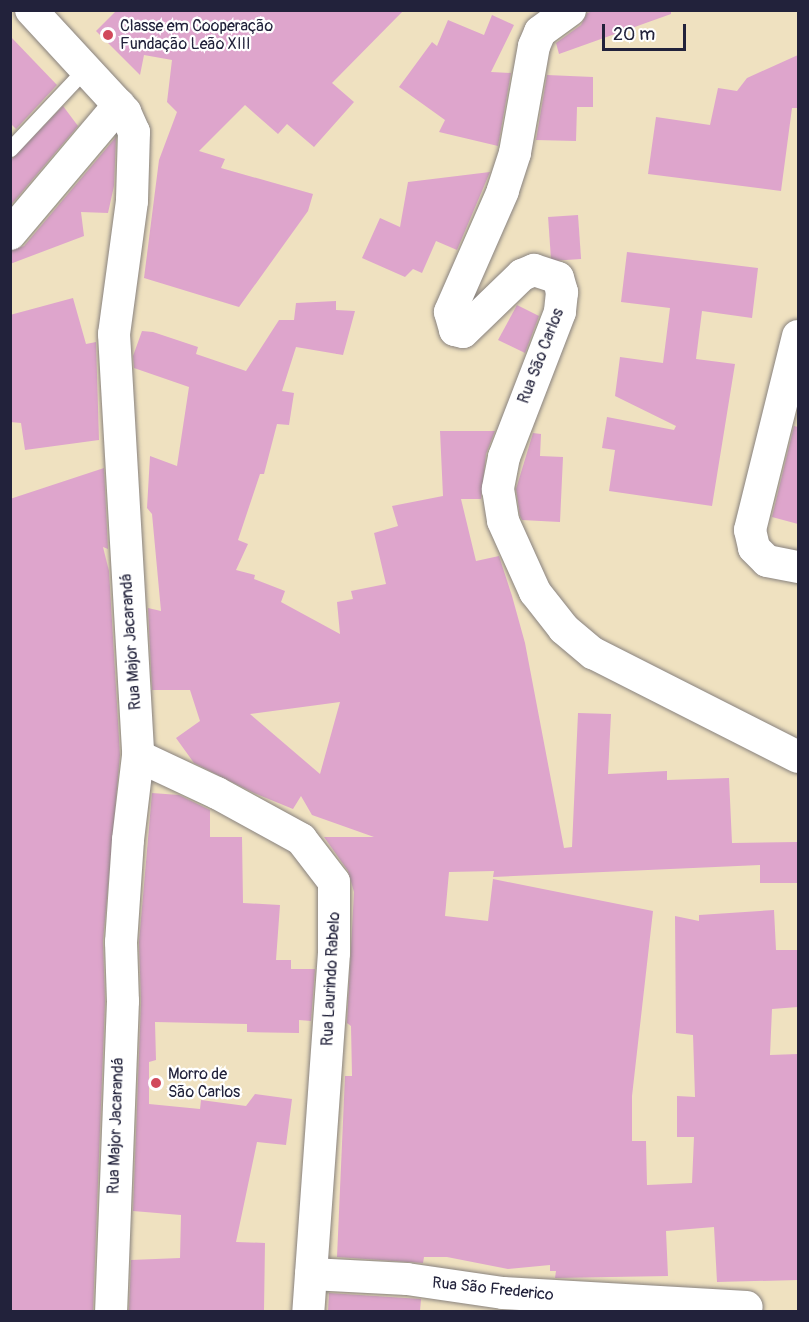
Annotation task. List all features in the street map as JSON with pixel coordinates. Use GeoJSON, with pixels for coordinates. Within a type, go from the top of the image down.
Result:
{"type":"FeatureCollection","features":[{"type":"Feature","properties":{"kind":"street","name":"Rua São Carlos"},"geometry":{"type":"LineString","coordinates":[[570,10],[540,32],[534,46],[515,153],[503,191],[450,312],[454,330],[463,332],[522,275],[534,270],[558,278],[562,292],[560,312],[504,458],[498,489],[503,520],[535,592],[564,629],[593,653],[798,758]]}},
{"type":"Feature","properties":{"kind":"street","name":"Rua Major Jacarandá"},"geometry":{"type":"LineString","coordinates":[[36,12],[118,105],[134,132],[135,153],[114,334],[138,756],[128,840],[122,942],[123,1001],[111,1311]]}},
{"type":"Feature","properties":{"kind":"street"},"geometry":{"type":"LineString","coordinates":[[10,234],[118,105]]}},
{"type":"Feature","properties":{"kind":"street"},"geometry":{"type":"LineString","coordinates":[[798,336],[750,530],[754,548],[767,561],[798,567]]}},
{"type":"Feature","properties":{"kind":"street","name":"Rua Laurindo Rabelo"},"geometry":{"type":"LineString","coordinates":[[138,756],[217,793],[301,839],[334,882],[334,953],[308,1311]]}},
{"type":"Feature","properties":{"kind":"street","name":"Rua São Frederico"},"geometry":{"type":"LineString","coordinates":[[310,1274],[406,1279],[503,1293],[747,1307]]}},
{"type":"Feature","properties":{"kind":"lane"},"geometry":{"type":"LineString","coordinates":[[10,149],[85,69]]}},
{"type":"Feature","properties":{"kind":"building"},"geometry":{"type":"Polygon","coordinates":[[[117,10],[404,10],[332,83],[354,102],[314,147],[287,124],[278,134],[245,105],[199,151],[225,159],[221,168],[313,194],[308,211],[239,307],[144,278],[159,160],[177,112],[167,102],[172,60],[144,55],[140,75],[96,31],[117,10]]]}},
{"type":"Feature","properties":{"kind":"building"},"geometry":{"type":"Polygon","coordinates":[[[596,10],[671,10],[671,14],[559,54],[556,43],[581,25],[587,13],[596,10]]]}},
{"type":"Feature","properties":{"kind":"building"},"geometry":{"type":"Polygon","coordinates":[[[492,15],[514,25],[491,72],[511,73],[498,146],[439,132],[445,120],[399,87],[432,42],[437,46],[448,20],[484,35],[492,15]]]}},
{"type":"Feature","properties":{"kind":"building"},"geometry":{"type":"Polygon","coordinates":[[[10,36],[57,85],[16,129],[10,123],[10,36]]]}},
{"type":"Feature","properties":{"kind":"building"},"geometry":{"type":"Polygon","coordinates":[[[798,55],[798,108],[792,108],[781,191],[648,174],[656,117],[710,125],[718,88],[737,91],[747,78],[798,55]]]}},
{"type":"Feature","properties":{"kind":"building"},"geometry":{"type":"Polygon","coordinates":[[[547,75],[593,77],[593,107],[577,107],[576,141],[536,140],[547,75]]]}},
{"type":"Feature","properties":{"kind":"building"},"geometry":{"type":"Polygon","coordinates":[[[63,106],[78,126],[10,206],[10,161],[63,106]]]}},
{"type":"Feature","properties":{"kind":"building"},"geometry":{"type":"Polygon","coordinates":[[[116,137],[114,186],[108,213],[81,212],[84,236],[10,264],[10,251],[24,246],[116,137]]]}},
{"type":"Feature","properties":{"kind":"building"},"geometry":{"type":"Polygon","coordinates":[[[490,172],[457,250],[436,241],[422,273],[413,269],[405,277],[362,258],[380,218],[400,227],[408,182],[490,172]]]}},
{"type":"Feature","properties":{"kind":"building"},"geometry":{"type":"Polygon","coordinates":[[[578,215],[581,259],[551,261],[548,217],[578,215]]]}},
{"type":"Feature","properties":{"kind":"building"},"geometry":{"type":"Polygon","coordinates":[[[627,252],[758,268],[752,318],[702,311],[696,359],[735,364],[712,506],[609,491],[615,450],[602,448],[607,417],[674,430],[676,426],[615,396],[620,357],[663,363],[670,308],[621,302],[627,252]]]}},
{"type":"Feature","properties":{"kind":"building"},"geometry":{"type":"Polygon","coordinates":[[[73,298],[86,344],[96,342],[99,440],[25,450],[21,423],[10,422],[10,315],[73,298]]]}},
{"type":"Feature","properties":{"kind":"building"},"geometry":{"type":"Polygon","coordinates":[[[336,301],[336,310],[355,311],[343,355],[296,347],[282,391],[294,393],[289,425],[277,424],[264,474],[260,474],[238,540],[248,544],[236,570],[255,575],[254,579],[285,591],[281,602],[340,634],[337,602],[353,599],[351,591],[386,584],[374,533],[398,526],[392,506],[443,496],[440,431],[495,431],[486,454],[481,499],[461,499],[476,561],[499,556],[512,596],[525,643],[564,848],[572,847],[578,713],[611,714],[608,774],[667,771],[667,780],[729,778],[732,843],[798,842],[798,883],[760,883],[760,865],[493,877],[494,871],[449,872],[445,916],[488,921],[493,879],[653,911],[632,1096],[632,1141],[646,1141],[647,1185],[692,1183],[694,1137],[677,1137],[677,1096],[695,1097],[693,1035],[676,1033],[675,916],[699,921],[699,915],[774,910],[776,950],[798,950],[798,1007],[772,1009],[770,1055],[798,1054],[798,1280],[717,1282],[714,1227],[666,1231],[668,1276],[555,1278],[556,1271],[550,1271],[550,1265],[508,1269],[447,1257],[424,1257],[423,1263],[337,1257],[345,1076],[352,1076],[351,1026],[347,1023],[354,892],[348,871],[324,837],[374,837],[312,815],[301,796],[293,809],[254,793],[194,763],[176,738],[200,721],[190,690],[152,690],[148,608],[161,611],[152,514],[147,508],[150,456],[177,466],[189,387],[134,368],[133,356],[142,331],[153,332],[198,347],[196,354],[246,371],[279,320],[294,320],[296,303],[336,301]],[[340,702],[250,714],[320,774],[340,702]]]}},
{"type":"Feature","properties":{"kind":"building"},"geometry":{"type":"Polygon","coordinates":[[[517,305],[539,316],[525,353],[498,340],[517,305]]]}},
{"type":"Feature","properties":{"kind":"building"},"geometry":{"type":"Polygon","coordinates":[[[794,426],[798,427],[798,524],[772,517],[794,426]]]}},
{"type":"Feature","properties":{"kind":"building"},"geometry":{"type":"Polygon","coordinates":[[[533,433],[541,434],[540,456],[563,457],[560,522],[522,520],[520,516],[516,489],[533,433]]]}},
{"type":"Feature","properties":{"kind":"building"},"geometry":{"type":"Polygon","coordinates":[[[104,468],[108,549],[103,547],[109,571],[120,755],[103,941],[105,1001],[93,1311],[10,1311],[10,499],[104,468]]]}},
{"type":"Feature","properties":{"kind":"building"},"geometry":{"type":"Polygon","coordinates":[[[152,793],[179,795],[210,810],[210,837],[242,837],[243,903],[280,905],[276,960],[291,960],[291,969],[315,969],[311,1021],[299,1020],[299,1033],[247,1032],[247,1024],[155,1022],[156,1060],[149,1062],[149,1104],[200,1109],[201,1100],[246,1106],[255,1094],[292,1099],[286,1145],[257,1142],[236,1242],[265,1243],[264,1311],[129,1311],[131,1260],[180,1258],[181,1215],[133,1211],[141,1002],[139,942],[152,793]]]}},
{"type":"Feature","properties":{"kind":"building"},"geometry":{"type":"Polygon","coordinates":[[[329,1293],[421,1299],[420,1311],[328,1311],[329,1293]]]}},
{"type":"Feature","properties":{"kind":"place","name":"Classe em Cooperação Fundação Leão XIII"},"geometry":{"type":"Point","coordinates":[108,35]}},
{"type":"Feature","properties":{"kind":"place","name":"Morro de São Carlos"},"geometry":{"type":"Point","coordinates":[156,1083]}}]}
